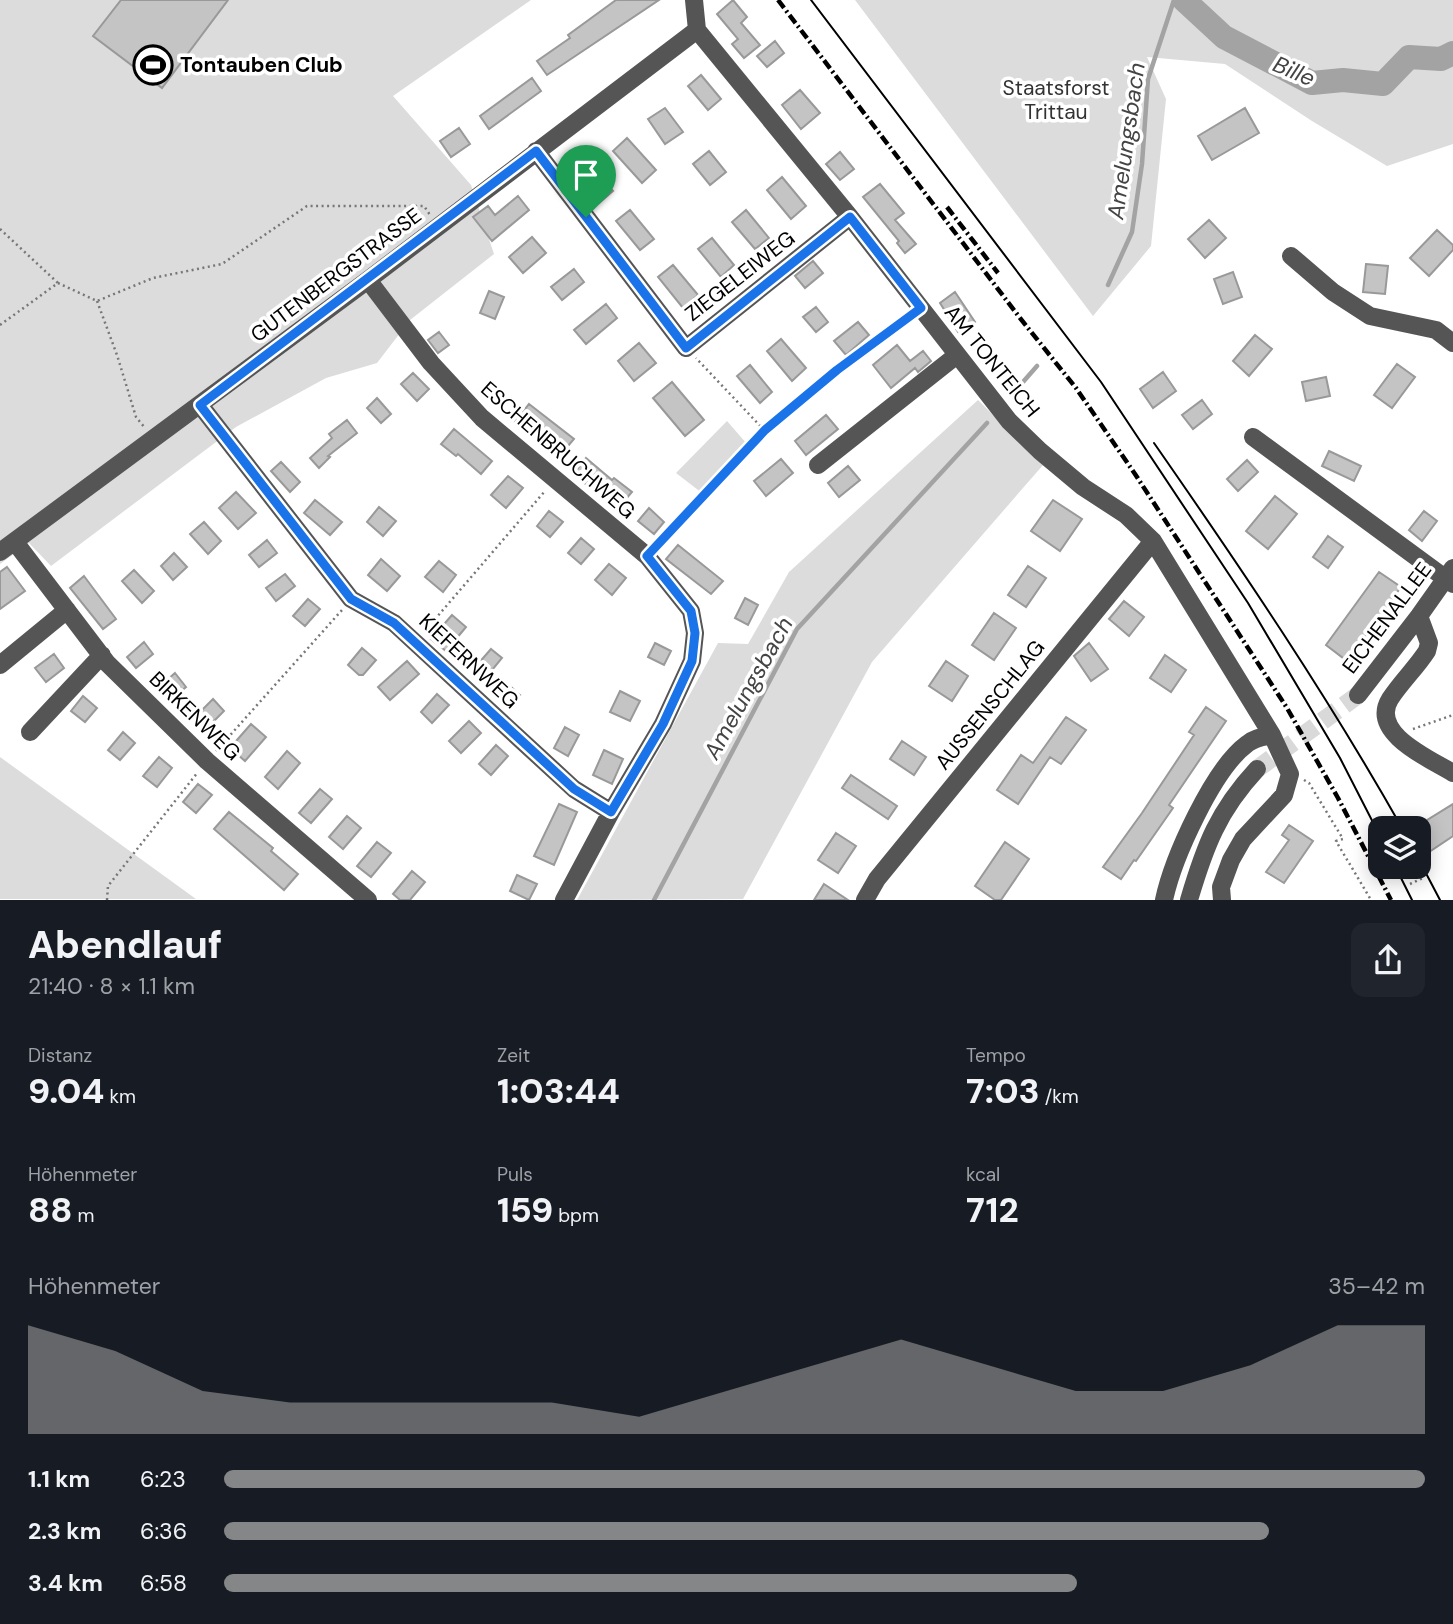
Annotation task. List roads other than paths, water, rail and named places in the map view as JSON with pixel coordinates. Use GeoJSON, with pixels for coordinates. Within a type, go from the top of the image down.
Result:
{"type":"FeatureCollection","features":[{"type":"Feature","properties":{"kind":"street"},"geometry":{"type":"LineString","coordinates":[[694,0],[697,30]]}},
{"type":"Feature","properties":{"kind":"street","name":"GUTENBERGSTRASSE"},"geometry":{"type":"LineString","coordinates":[[7,547],[368,280],[697,30]]}},
{"type":"Feature","properties":{"kind":"street","name":"AM TONTEICH"},"geometry":{"type":"LineString","coordinates":[[697,30],[850,217],[1009,421],[1083,487],[1126,514],[1153,541],[1272,735],[1290,774],[1283,795],[1242,839],[1221,887],[1222,900]]}},
{"type":"Feature","properties":{"kind":"street","name":"ZIEGELEIWEG"},"geometry":{"type":"LineString","coordinates":[[536,151],[686,348],[850,217]]}},
{"type":"Feature","properties":{"kind":"street"},"geometry":{"type":"LineString","coordinates":[[1291,256],[1333,292],[1370,316],[1436,330],[1453,343]]}},
{"type":"Feature","properties":{"kind":"street","name":"ESCHENBRUCHWEG"},"geometry":{"type":"LineString","coordinates":[[368,280],[431,363],[482,418],[647,556],[691,611],[695,633],[692,661],[663,724],[611,812]]}},
{"type":"Feature","properties":{"kind":"street"},"geometry":{"type":"LineString","coordinates":[[818,465],[957,355]]}},
{"type":"Feature","properties":{"kind":"street","name":"KIEFERNWEG"},"geometry":{"type":"LineString","coordinates":[[200,405],[351,599],[394,623],[574,789],[611,812]]}},
{"type":"Feature","properties":{"kind":"street"},"geometry":{"type":"LineString","coordinates":[[1253,437],[1451,577]]}},
{"type":"Feature","properties":{"kind":"street","name":"AUSSENSCHLAG"},"geometry":{"type":"LineString","coordinates":[[865,900],[877,879],[1153,541]]}},
{"type":"Feature","properties":{"kind":"street","name":"BIRKENWEG"},"geometry":{"type":"LineString","coordinates":[[7,547],[67,610],[102,655],[207,761],[368,900]]}},
{"type":"Feature","properties":{"kind":"street","name":"EICHENALLEE"},"geometry":{"type":"LineString","coordinates":[[1358,695],[1451,577]]}},
{"type":"Feature","properties":{"kind":"street"},"geometry":{"type":"LineString","coordinates":[[0,665],[67,610]]}},
{"type":"Feature","properties":{"kind":"street"},"geometry":{"type":"LineString","coordinates":[[1419,616],[1429,643],[1427,651],[1389,700],[1386,708],[1387,725],[1395,736],[1453,773]]}},
{"type":"Feature","properties":{"kind":"street"},"geometry":{"type":"LineString","coordinates":[[30,732],[102,655]]}},
{"type":"Feature","properties":{"kind":"street"},"geometry":{"type":"LineString","coordinates":[[1164,900],[1183,847],[1221,771],[1248,743],[1258,737],[1272,735]]}},
{"type":"Feature","properties":{"kind":"street"},"geometry":{"type":"LineString","coordinates":[[1189,900],[1205,851],[1222,813],[1257,769]]}},
{"type":"Feature","properties":{"kind":"street"},"geometry":{"type":"LineString","coordinates":[[564,900],[611,812]]}},
{"type":"Feature","properties":{"kind":"waterway","name":"Amelungsbach"},"geometry":{"type":"LineString","coordinates":[[1108,285],[1132,232],[1142,164],[1148,79],[1174,0]]}},
{"type":"Feature","properties":{"kind":"waterway","name":"Bille"},"geometry":{"type":"LineString","coordinates":[[1184,0],[1224,37],[1312,83],[1343,80],[1383,84],[1409,57],[1441,59],[1453,53]]}},
{"type":"Feature","properties":{"kind":"waterway","name":"Amelungsbach"},"geometry":{"type":"LineString","coordinates":[[1016,390],[1037,366]]}},
{"type":"Feature","properties":{"kind":"waterway","name":"Amelungsbach"},"geometry":{"type":"LineString","coordinates":[[654,900],[797,629],[987,423]]}},
{"type":"Feature","properties":{"kind":"tunnel"},"geometry":{"type":"LineString","coordinates":[[1257,769],[1358,695]]}},
{"type":"Feature","properties":{"kind":"tram line"},"geometry":{"type":"LineString","coordinates":[[811,0],[1101,382],[1248,603],[1340,758],[1370,816]]}},
{"type":"Feature","properties":{"kind":"tram line"},"geometry":{"type":"LineString","coordinates":[[1154,443],[1282,633],[1344,729],[1395,816]]}},
{"type":"Feature","properties":{"kind":"tram line"},"geometry":{"type":"LineString","coordinates":[[1402,879],[1412,900]]}},
{"type":"Feature","properties":{"kind":"tram line"},"geometry":{"type":"LineString","coordinates":[[1429,879],[1440,900]]}},
{"type":"Feature","properties":{"kind":"railway"},"geometry":{"type":"LineString","coordinates":[[778,0],[1076,388],[1135,474],[1287,708],[1391,900]]}},
{"type":"Feature","properties":{"kind":"railway"},"geometry":{"type":"LineString","coordinates":[[947,207],[998,273]]}},
{"type":"Feature","properties":{"kind":"place","name":"Tontauben Club"},"geometry":{"type":"Point","coordinates":[153,65]}},
{"type":"Feature","properties":{"kind":"park label","name":"Staatsforst Trittau"},"geometry":{"type":"Point","coordinates":[1056,100]}}]}
